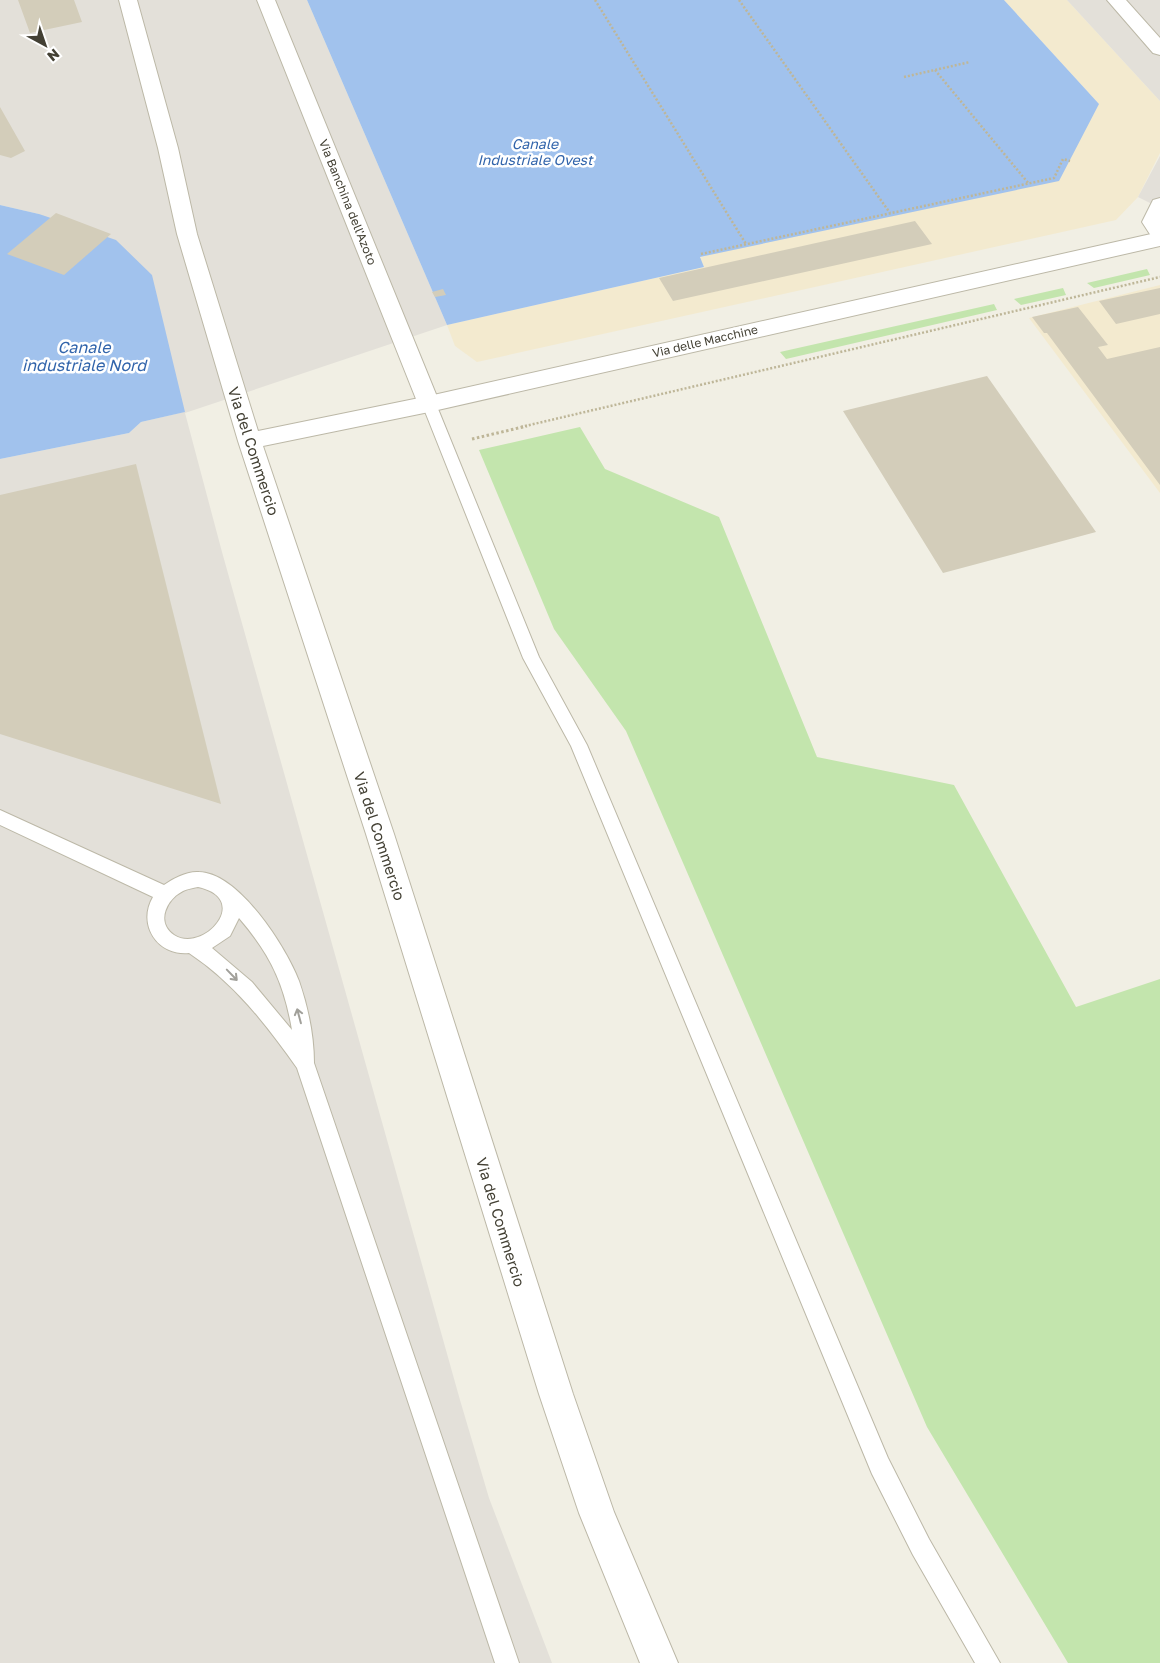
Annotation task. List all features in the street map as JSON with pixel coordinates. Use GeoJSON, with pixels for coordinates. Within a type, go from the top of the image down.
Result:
{"type":"FeatureCollection","features":[{"type":"Feature","properties":{"kind":"street","name":"Via del Commercio"},"geometry":{"type":"LineString","coordinates":[[128,0],[168,148],[187,234],[250,441],[380,834],[553,1385],[597,1513],[659,1663]]}},
{"type":"Feature","properties":{"kind":"street","name":"Via Banchina dell'Azoto"},"geometry":{"type":"LineString","coordinates":[[266,0],[429,404]]}},
{"type":"Feature","properties":{"kind":"street"},"geometry":{"type":"LineString","coordinates":[[1116,0],[1160,49]]}},
{"type":"Feature","properties":{"kind":"street"},"geometry":{"type":"LineString","coordinates":[[1160,204],[1152,222],[1160,234]]}},
{"type":"Feature","properties":{"kind":"street","name":"Via delle Macchine"},"geometry":{"type":"LineString","coordinates":[[250,441],[429,404],[1160,239]]}},
{"type":"Feature","properties":{"kind":"lane"},"geometry":{"type":"LineString","coordinates":[[429,404],[531,658],[579,745],[880,1466],[920,1547],[988,1663]]}},
{"type":"Feature","properties":{"kind":"lane"},"geometry":{"type":"LineString","coordinates":[[0,817],[164,894]]}},
{"type":"Feature","properties":{"kind":"lane"},"geometry":{"type":"LineString","coordinates":[[229,895],[232,910],[226,927],[217,936],[193,946],[180,946],[169,942],[160,935],[155,925],[154,915],[164,894],[185,881],[198,879],[216,884],[229,895],[268,940],[290,983],[303,1030],[305,1064],[507,1663]]}},
{"type":"Feature","properties":{"kind":"lane"},"geometry":{"type":"LineString","coordinates":[[193,946],[222,965],[244,987],[279,1026],[305,1064]]}},
{"type":"Feature","properties":{"kind":"path"},"geometry":{"type":"LineString","coordinates":[[594,0],[746,244]]}},
{"type":"Feature","properties":{"kind":"path"},"geometry":{"type":"LineString","coordinates":[[739,0],[890,213]]}},
{"type":"Feature","properties":{"kind":"path"},"geometry":{"type":"LineString","coordinates":[[904,77],[970,62]]}},
{"type":"Feature","properties":{"kind":"path"},"geometry":{"type":"LineString","coordinates":[[935,70],[1029,184]]}},
{"type":"Feature","properties":{"kind":"path"},"geometry":{"type":"LineString","coordinates":[[701,254],[1054,178],[1063,159],[1070,161]]}},
{"type":"Feature","properties":{"kind":"path"},"geometry":{"type":"LineString","coordinates":[[445,445],[1160,277]]}},
{"type":"Feature","properties":{"kind":"shaded area"},"geometry":{"type":"Polygon","coordinates":[[[0,0],[307,0],[447,325],[185,413],[222,552],[460,1400],[489,1498],[552,1663],[0,1663],[0,459],[129,433],[141,422],[184,412],[39,214],[0,205],[0,0]]]}},
{"type":"Feature","properties":{"kind":"shaded area"},"geometry":{"type":"Polygon","coordinates":[[[1004,0],[1067,0],[1160,101],[1160,153],[1138,197],[1116,220],[477,362],[455,346],[447,325],[704,267],[700,258],[1099,104],[1004,0]]]}},
{"type":"Feature","properties":{"kind":"shaded area"},"geometry":{"type":"Polygon","coordinates":[[[1067,0],[1160,0],[1160,101],[1067,0]]]}},
{"type":"Feature","properties":{"kind":"shaded area"},"geometry":{"type":"Polygon","coordinates":[[[1160,156],[1160,208],[1138,197],[1160,156]]]}},
{"type":"Feature","properties":{"kind":"shaded area"},"geometry":{"type":"Polygon","coordinates":[[[1160,285],[1160,493],[1029,318],[1160,285]]]}},
{"type":"Feature","properties":{"kind":"green space"},"geometry":{"type":"Polygon","coordinates":[[[1147,269],[1150,275],[1094,288],[1087,283],[1147,269]]]}},
{"type":"Feature","properties":{"kind":"green space"},"geometry":{"type":"Polygon","coordinates":[[[1063,288],[1066,295],[1021,305],[1014,299],[1063,288]]]}},
{"type":"Feature","properties":{"kind":"green space"},"geometry":{"type":"Polygon","coordinates":[[[994,304],[997,310],[786,359],[780,352],[994,304]]]}},
{"type":"Feature","properties":{"kind":"green space"},"geometry":{"type":"Polygon","coordinates":[[[580,427],[605,469],[719,517],[817,757],[954,785],[1076,1007],[1160,979],[1160,1663],[1068,1663],[927,1427],[626,731],[554,629],[479,450],[580,427]]]}},
{"type":"Feature","properties":{"kind":"water","name":"Canale Industriale Ovest"},"geometry":{"type":"Polygon","coordinates":[[[307,0],[1004,0],[1099,104],[1059,181],[700,257],[704,267],[447,325],[307,0]]]}},
{"type":"Feature","properties":{"kind":"water","name":"Canale industriale Nord"},"geometry":{"type":"Polygon","coordinates":[[[0,205],[39,214],[116,240],[152,275],[185,412],[141,422],[129,433],[0,459],[0,205]]]}},
{"type":"Feature","properties":{"kind":"building"},"geometry":{"type":"Polygon","coordinates":[[[18,0],[74,0],[82,22],[30,33],[18,0]]]}},
{"type":"Feature","properties":{"kind":"building"},"geometry":{"type":"Polygon","coordinates":[[[0,107],[25,151],[11,158],[0,155],[0,107]]]}},
{"type":"Feature","properties":{"kind":"building"},"geometry":{"type":"Polygon","coordinates":[[[56,213],[111,234],[64,275],[7,254],[56,213]]]}},
{"type":"Feature","properties":{"kind":"building"},"geometry":{"type":"Polygon","coordinates":[[[915,221],[932,244],[673,301],[659,278],[915,221]]]}},
{"type":"Feature","properties":{"kind":"building"},"geometry":{"type":"Polygon","coordinates":[[[1160,288],[1160,314],[1116,324],[1099,301],[1160,288]]]}},
{"type":"Feature","properties":{"kind":"building"},"geometry":{"type":"Polygon","coordinates":[[[443,289],[446,295],[435,297],[432,292],[443,289]]]}},
{"type":"Feature","properties":{"kind":"building"},"geometry":{"type":"Polygon","coordinates":[[[1078,307],[1108,345],[1098,347],[1107,359],[1160,347],[1160,485],[1047,333],[1044,333],[1032,317],[1078,307]]]}},
{"type":"Feature","properties":{"kind":"building"},"geometry":{"type":"Polygon","coordinates":[[[987,376],[1096,532],[943,573],[843,411],[987,376]]]}},
{"type":"Feature","properties":{"kind":"building"},"geometry":{"type":"Polygon","coordinates":[[[136,464],[221,804],[0,734],[0,495],[136,464]]]}}]}
